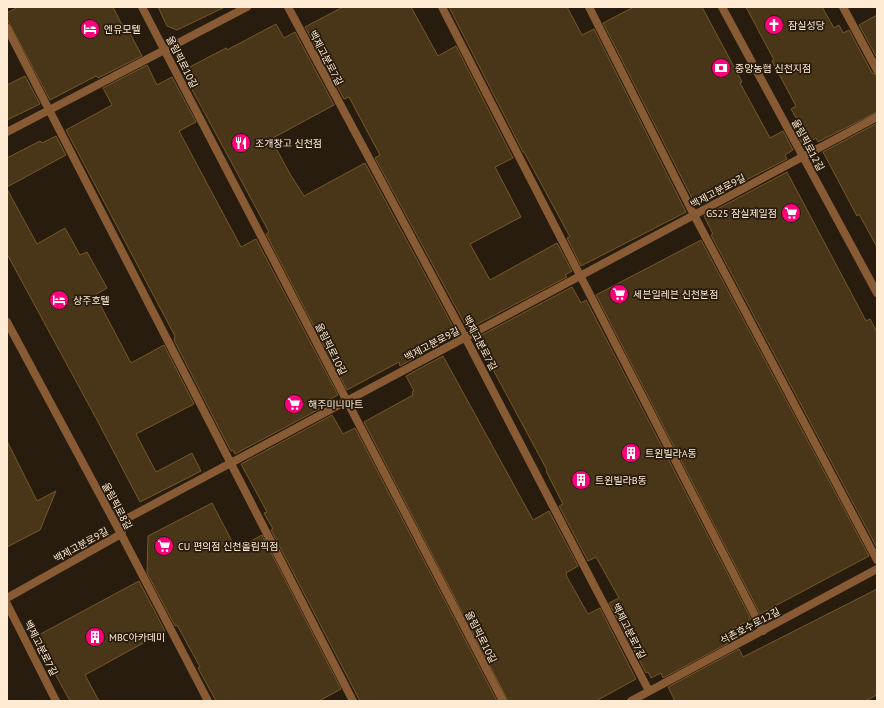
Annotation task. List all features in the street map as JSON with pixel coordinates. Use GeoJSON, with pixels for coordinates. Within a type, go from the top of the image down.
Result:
{"type":"FeatureCollection","features":[{"type":"Feature","properties":{"kind":"street","name":"올림픽로10길"},"geometry":{"type":"LineString","coordinates":[[142,7],[503,701]]}},
{"type":"Feature","properties":{"kind":"street"},"geometry":{"type":"LineString","coordinates":[[7,132],[164,49],[248,7]]}},
{"type":"Feature","properties":{"kind":"street","name":"백제고분로7길"},"geometry":{"type":"LineString","coordinates":[[288,7],[465,337],[649,692]]}},
{"type":"Feature","properties":{"kind":"street"},"geometry":{"type":"LineString","coordinates":[[442,7],[763,631]]}},
{"type":"Feature","properties":{"kind":"street"},"geometry":{"type":"LineString","coordinates":[[589,7],[694,215],[877,560]]}},
{"type":"Feature","properties":{"kind":"street","name":"올림픽로12길"},"geometry":{"type":"LineString","coordinates":[[722,7],[877,293]]}},
{"type":"Feature","properties":{"kind":"street"},"geometry":{"type":"LineString","coordinates":[[843,7],[877,70]]}},
{"type":"Feature","properties":{"kind":"street"},"geometry":{"type":"LineString","coordinates":[[7,28],[232,463],[353,701]]}},
{"type":"Feature","properties":{"kind":"street","name":"백제고분로9길"},"geometry":{"type":"LineString","coordinates":[[7,598],[121,534],[126,519],[877,117]]}},
{"type":"Feature","properties":{"kind":"street","name":"올림픽로8길"},"geometry":{"type":"LineString","coordinates":[[7,322],[121,534],[208,701]]}},
{"type":"Feature","properties":{"kind":"street","name":"석촌호수로12길"},"geometry":{"type":"LineString","coordinates":[[631,701],[877,569]]}},
{"type":"Feature","properties":{"kind":"street","name":"백제고분로7길"},"geometry":{"type":"LineString","coordinates":[[7,604],[56,701]]}},
{"type":"Feature","properties":{"kind":"building"},"geometry":{"type":"Polygon","coordinates":[[[18,7],[113,7],[123,27],[126,26],[142,56],[98,78],[96,76],[50,100],[7,19],[7,13],[18,7]]]}},
{"type":"Feature","properties":{"kind":"building"},"geometry":{"type":"Polygon","coordinates":[[[158,7],[225,7],[177,30],[167,26],[158,7]]]}},
{"type":"Feature","properties":{"kind":"building"},"geometry":{"type":"Polygon","coordinates":[[[343,7],[411,7],[438,56],[456,46],[513,158],[495,167],[521,217],[470,244],[490,280],[557,243],[572,271],[565,275],[567,277],[470,328],[467,328],[375,158],[380,155],[349,97],[344,99],[305,27],[343,7]]]}},
{"type":"Feature","properties":{"kind":"building"},"geometry":{"type":"Polygon","coordinates":[[[449,7],[567,7],[582,35],[594,29],[686,212],[581,266],[567,238],[570,237],[523,152],[449,7]]]}},
{"type":"Feature","properties":{"kind":"building"},"geometry":{"type":"Polygon","coordinates":[[[634,7],[702,7],[742,82],[740,83],[770,138],[783,131],[793,150],[785,155],[787,159],[696,206],[603,23],[634,7]]]}},
{"type":"Feature","properties":{"kind":"building"},"geometry":{"type":"Polygon","coordinates":[[[746,7],[822,7],[834,28],[839,25],[843,33],[849,30],[872,73],[877,75],[877,112],[818,142],[816,138],[803,145],[793,126],[799,123],[791,109],[796,106],[746,7]]]}},
{"type":"Feature","properties":{"kind":"building"},"geometry":{"type":"Polygon","coordinates":[[[877,15],[877,58],[859,25],[877,15]]]}},
{"type":"Feature","properties":{"kind":"building"},"geometry":{"type":"Polygon","coordinates":[[[276,24],[284,38],[295,32],[334,105],[271,139],[290,174],[304,196],[365,163],[457,334],[400,366],[399,362],[347,390],[266,234],[269,232],[182,71],[226,48],[227,50],[276,24]]]}},
{"type":"Feature","properties":{"kind":"building"},"geometry":{"type":"Polygon","coordinates":[[[147,65],[157,85],[172,77],[196,122],[179,131],[241,247],[256,239],[338,395],[325,402],[327,405],[235,454],[233,450],[231,451],[224,438],[174,340],[175,336],[66,130],[112,105],[103,88],[147,65]]]}},
{"type":"Feature","properties":{"kind":"building"},"geometry":{"type":"Polygon","coordinates":[[[25,76],[40,104],[7,120],[7,85],[25,76]]]}},
{"type":"Feature","properties":{"kind":"building"},"geometry":{"type":"Polygon","coordinates":[[[877,123],[877,247],[859,214],[857,216],[823,152],[877,123]]]}},
{"type":"Feature","properties":{"kind":"building"},"geometry":{"type":"Polygon","coordinates":[[[56,136],[66,155],[7,187],[7,158],[40,141],[42,143],[56,136]]]}},
{"type":"Feature","properties":{"kind":"building"},"geometry":{"type":"Polygon","coordinates":[[[787,172],[866,321],[870,319],[877,332],[877,548],[711,235],[713,234],[704,216],[787,172]]]}},
{"type":"Feature","properties":{"kind":"building"},"geometry":{"type":"Polygon","coordinates":[[[7,189],[37,244],[65,228],[80,255],[87,252],[107,288],[95,295],[131,363],[164,345],[194,404],[136,434],[156,472],[192,453],[201,471],[140,502],[7,254],[7,189]]]}},
{"type":"Feature","properties":{"kind":"building"},"geometry":{"type":"Polygon","coordinates":[[[701,240],[869,556],[760,614],[596,295],[701,240]]]}},
{"type":"Feature","properties":{"kind":"building"},"geometry":{"type":"Polygon","coordinates":[[[572,287],[581,303],[586,300],[751,619],[729,631],[734,640],[663,678],[661,673],[651,678],[648,672],[646,673],[609,603],[619,598],[596,557],[588,561],[559,506],[563,504],[546,471],[547,470],[476,338],[572,287]]]}},
{"type":"Feature","properties":{"kind":"building"},"geometry":{"type":"Polygon","coordinates":[[[443,356],[533,520],[549,511],[578,566],[566,573],[567,577],[588,614],[600,608],[636,679],[596,701],[508,701],[364,422],[413,395],[412,392],[414,391],[406,376],[443,356]]]}},
{"type":"Feature","properties":{"kind":"building"},"geometry":{"type":"Polygon","coordinates":[[[332,415],[343,434],[355,428],[497,701],[360,701],[271,530],[273,529],[264,513],[267,512],[241,464],[332,415]]]}},
{"type":"Feature","properties":{"kind":"building"},"geometry":{"type":"Polygon","coordinates":[[[7,441],[37,501],[56,491],[40,530],[7,547],[7,441]]]}},
{"type":"Feature","properties":{"kind":"building"},"geometry":{"type":"Polygon","coordinates":[[[212,503],[236,549],[262,535],[341,689],[319,701],[216,701],[198,668],[200,667],[177,625],[175,626],[147,573],[148,536],[212,503]]]}},
{"type":"Feature","properties":{"kind":"building","name":"MBC아카데미"},"geometry":{"type":"Polygon","coordinates":[[[139,581],[165,631],[85,675],[99,701],[70,701],[35,637],[139,581]]]}},
{"type":"Feature","properties":{"kind":"building"},"geometry":{"type":"Polygon","coordinates":[[[877,589],[877,695],[865,701],[675,701],[668,687],[739,649],[743,657],[877,589]]]}},
{"type":"Feature","properties":{"kind":"place","name":"잠실성당"},"geometry":{"type":"Point","coordinates":[774,25]}},
{"type":"Feature","properties":{"kind":"place","name":"엔유모텔"},"geometry":{"type":"Point","coordinates":[90,29]}},
{"type":"Feature","properties":{"kind":"place","name":"중앙농협 신천지점"},"geometry":{"type":"Point","coordinates":[721,68]}},
{"type":"Feature","properties":{"kind":"place","name":"조개창고 신천점"},"geometry":{"type":"Point","coordinates":[241,143]}},
{"type":"Feature","properties":{"kind":"place","name":"GS25 잠실제일점"},"geometry":{"type":"Point","coordinates":[791,213]}},
{"type":"Feature","properties":{"kind":"place","name":"세븐일레븐 신천본점"},"geometry":{"type":"Point","coordinates":[619,294]}},
{"type":"Feature","properties":{"kind":"place","name":"상주호텔"},"geometry":{"type":"Point","coordinates":[59,300]}},
{"type":"Feature","properties":{"kind":"place","name":"해주미니마트"},"geometry":{"type":"Point","coordinates":[294,404]}},
{"type":"Feature","properties":{"kind":"place","name":"트윈빌라A동"},"geometry":{"type":"Point","coordinates":[631,453]}},
{"type":"Feature","properties":{"kind":"place","name":"트윈빌라B동"},"geometry":{"type":"Point","coordinates":[581,480]}},
{"type":"Feature","properties":{"kind":"place","name":"CU 편의점 신천올림픽점"},"geometry":{"type":"Point","coordinates":[164,546]}},
{"type":"Feature","properties":{"kind":"place","name":"MBC아카데미"},"geometry":{"type":"Point","coordinates":[95,637]}}]}
